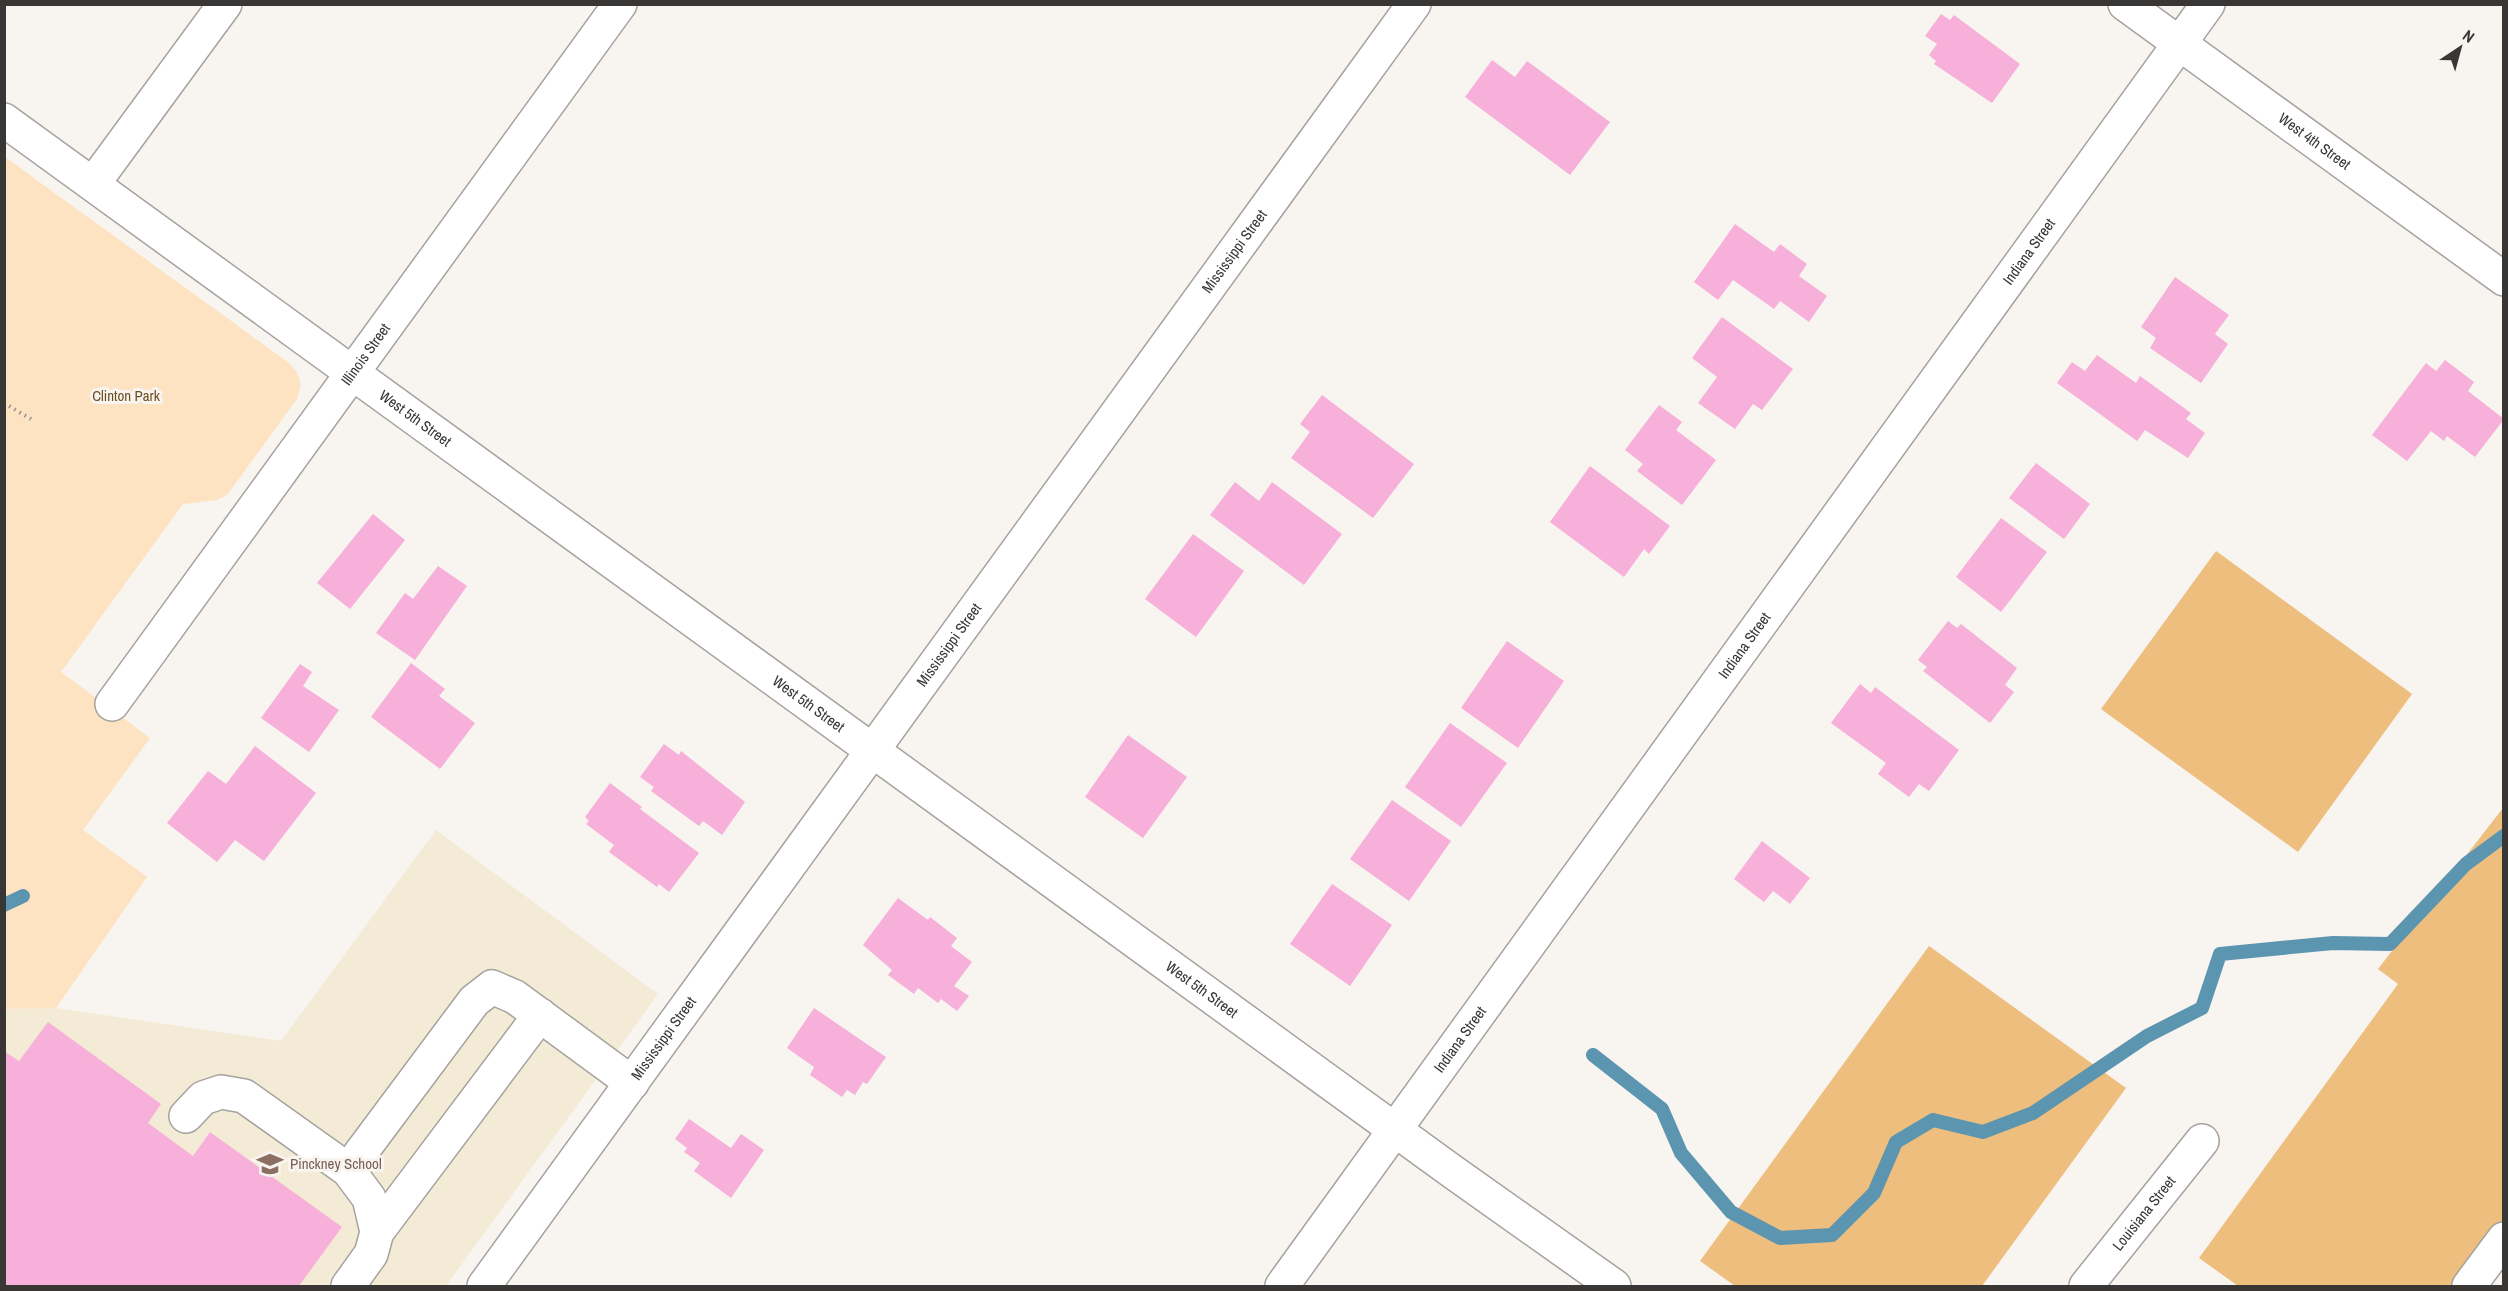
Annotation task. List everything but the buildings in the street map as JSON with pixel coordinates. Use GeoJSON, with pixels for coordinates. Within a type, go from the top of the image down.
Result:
{"type":"FeatureCollection","features":[{"type":"Feature","properties":{"kind":"street"},"geometry":{"type":"LineString","coordinates":[[93,184],[225,4]]}},
{"type":"Feature","properties":{"kind":"street","name":"Illinois Street"},"geometry":{"type":"LineString","coordinates":[[112,704],[620,4]]}},
{"type":"Feature","properties":{"kind":"street","name":"Mississippi Street"},"geometry":{"type":"LineString","coordinates":[[484,1287],[1414,4]]}},
{"type":"Feature","properties":{"kind":"street","name":"West 4th Street"},"geometry":{"type":"LineString","coordinates":[[2126,4],[2504,279]]}},
{"type":"Feature","properties":{"kind":"street","name":"Indiana Street"},"geometry":{"type":"LineString","coordinates":[[1282,1287],[2208,4]]}},
{"type":"Feature","properties":{"kind":"street","name":"West 5th Street"},"geometry":{"type":"LineString","coordinates":[[4,120],[1614,1287]]}},
{"type":"Feature","properties":{"kind":"street"},"geometry":{"type":"LineString","coordinates":[[348,1170],[474,1001],[492,987],[515,997],[632,1083]]}},
{"type":"Feature","properties":{"kind":"street"},"geometry":{"type":"LineString","coordinates":[[348,1287],[371,1254],[377,1232],[540,1015]]}},
{"type":"Feature","properties":{"kind":"street"},"geometry":{"type":"LineString","coordinates":[[186,1116],[203,1098],[221,1092],[244,1096],[348,1170],[369,1198],[377,1232]]}},
{"type":"Feature","properties":{"kind":"street","name":"Louisiana Street"},"geometry":{"type":"LineString","coordinates":[[2086,1287],[2202,1141]]}},
{"type":"Feature","properties":{"kind":"street"},"geometry":{"type":"LineString","coordinates":[[2469,1287],[2504,1239]]}},
{"type":"Feature","properties":{"kind":"path"},"geometry":{"type":"LineString","coordinates":[[4,403],[31,419]]}},
{"type":"Feature","properties":{"kind":"shaded area"},"geometry":{"type":"Polygon","coordinates":[[[2216,551],[2412,694],[2298,852],[2101,709],[2216,551]]]}},
{"type":"Feature","properties":{"kind":"shaded area"},"geometry":{"type":"Polygon","coordinates":[[[2503,808],[2503,1237],[2465,1286],[2238,1286],[2199,1258],[2398,984],[2378,969],[2503,808]]]}},
{"type":"Feature","properties":{"kind":"shaded area","name":"Pinckney School"},"geometry":{"type":"Polygon","coordinates":[[[436,830],[658,994],[446,1286],[5,1286],[4,1009],[56,1008],[281,1041],[436,830]]]}},
{"type":"Feature","properties":{"kind":"shaded area"},"geometry":{"type":"Polygon","coordinates":[[[1929,946],[2126,1088],[1982,1286],[1735,1286],[1700,1261],[1929,946]]]}},
{"type":"Feature","properties":{"kind":"green space","name":"Clinton Park"},"geometry":{"type":"Polygon","coordinates":[[[5,157],[289,363],[296,372],[300,384],[297,399],[227,495],[217,500],[183,504],[61,672],[150,738],[83,830],[147,877],[56,1008],[5,1009],[5,157]]]}},
{"type":"Feature","properties":{"kind":"waterway"},"geometry":{"type":"LineString","coordinates":[[1593,1055],[1662,1109],[1681,1153],[1731,1212],[1780,1238],[1832,1235],[1874,1193],[1896,1142],[1933,1120],[1983,1132],[2033,1113],[2147,1036],[2202,1008],[2220,954],[2333,943],[2390,944],[2466,864],[2504,836]]}},
{"type":"Feature","properties":{"kind":"waterway"},"geometry":{"type":"LineString","coordinates":[[4,905],[23,896]]}},
{"type":"Feature","properties":{"kind":"place","name":"Pinckney School"},"geometry":{"type":"Point","coordinates":[270,1164]}}]}
